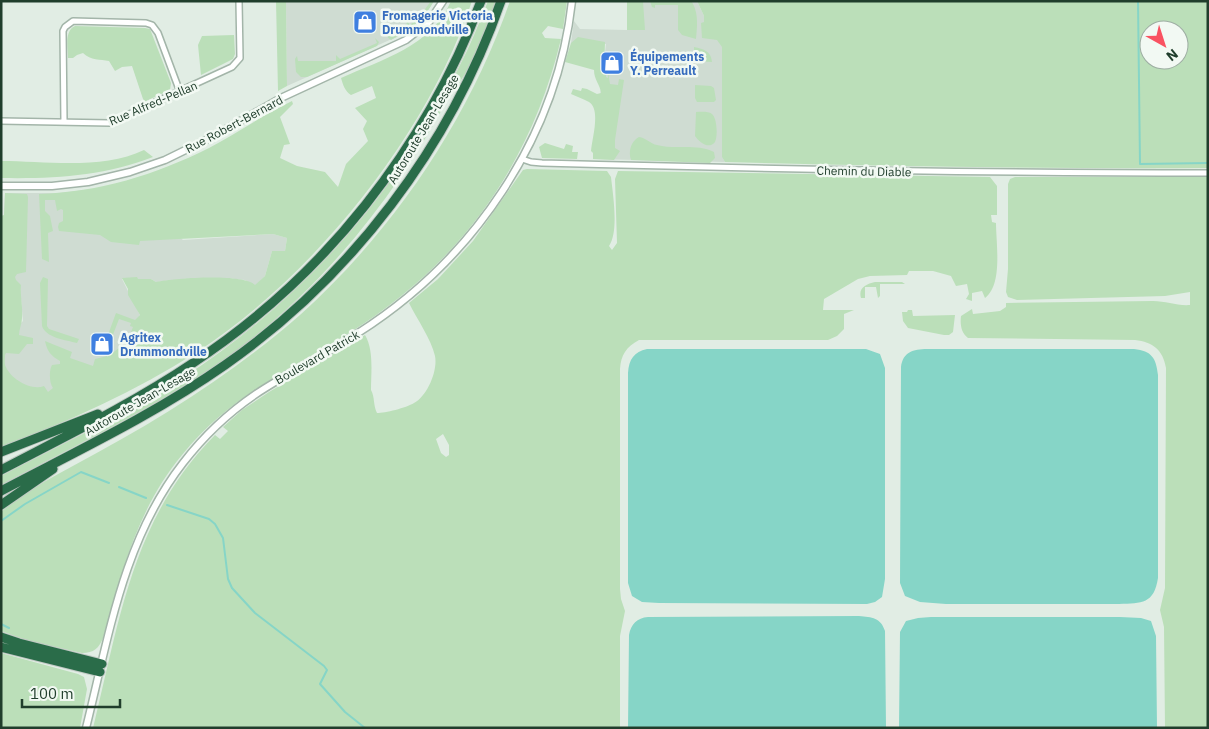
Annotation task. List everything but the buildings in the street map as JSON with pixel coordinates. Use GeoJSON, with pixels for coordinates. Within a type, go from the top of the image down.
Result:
{"type":"FeatureCollection","features":[{"type":"Feature","properties":{"kind":"highway","name":"Autoroute Jean-Lesage"},"geometry":{"type":"LineString","coordinates":[[1,470],[138,398],[191,365],[258,316],[303,275],[351,223],[386,178],[425,117],[460,52],[481,1]]}},
{"type":"Feature","properties":{"kind":"highway","name":"Autoroute Jean-Lesage"},"geometry":{"type":"LineString","coordinates":[[1,491],[155,409],[224,366],[278,324],[336,269],[378,222],[427,152],[471,74],[501,1]]}},
{"type":"Feature","properties":{"kind":"highway"},"geometry":{"type":"LineString","coordinates":[[1,452],[138,398]]}},
{"type":"Feature","properties":{"kind":"highway"},"geometry":{"type":"LineString","coordinates":[[1,505],[84,447]]}},
{"type":"Feature","properties":{"kind":"highway"},"geometry":{"type":"LineString","coordinates":[[1,637],[101,668]]}},
{"type":"Feature","properties":{"kind":"highway"},"geometry":{"type":"LineString","coordinates":[[1,647],[101,668]]}},
{"type":"Feature","properties":{"kind":"street","name":"Rue Alfred-Pellan"},"geometry":{"type":"LineString","coordinates":[[1,121],[110,123],[232,67],[238,61],[240,53],[239,1]]}},
{"type":"Feature","properties":{"kind":"street","name":"Rue Robert-Bernard"},"geometry":{"type":"LineString","coordinates":[[1,186],[52,186],[88,182],[130,172],[165,160],[212,138],[283,97],[406,40],[429,22],[442,1]]}},
{"type":"Feature","properties":{"kind":"street","name":"Boulevard Patrick"},"geometry":{"type":"LineString","coordinates":[[86,728],[121,587],[137,542],[161,494],[190,454],[215,427],[249,399],[361,331],[418,290],[470,236],[493,205],[522,159],[539,124],[554,83],[566,37],[572,1]]}},
{"type":"Feature","properties":{"kind":"street"},"geometry":{"type":"LineString","coordinates":[[64,122],[63,36],[66,26],[73,21],[146,23],[152,25],[160,37],[180,92]]}},
{"type":"Feature","properties":{"kind":"street","name":"Chemin du Diable"},"geometry":{"type":"LineString","coordinates":[[522,159],[542,163],[788,169],[1002,173],[1208,172]]}},
{"type":"Feature","properties":{"kind":"shaded area"},"geometry":{"type":"Polygon","coordinates":[[[286,1],[434,1],[423,18],[403,34],[287,86],[286,1]]]}},
{"type":"Feature","properties":{"kind":"shaded area"},"geometry":{"type":"Polygon","coordinates":[[[627,1],[697,1],[704,16],[722,27],[722,156],[725,162],[593,159],[606,44],[571,43],[574,21],[580,29],[627,30],[627,1]]]}},
{"type":"Feature","properties":{"kind":"shaded area"},"geometry":{"type":"Polygon","coordinates":[[[117,184],[183,240],[273,234],[287,238],[285,251],[272,251],[265,276],[255,286],[245,280],[227,278],[192,278],[156,282],[151,279],[122,279],[140,315],[138,318],[150,335],[54,397],[23,409],[12,397],[1,362],[1,344],[23,321],[20,287],[1,278],[5,193],[59,193],[117,184]]]}},
{"type":"Feature","properties":{"kind":"green space"},"geometry":{"type":"Polygon","coordinates":[[[276,1],[286,1],[287,86],[278,91],[276,1]]]}},
{"type":"Feature","properties":{"kind":"green space"},"geometry":{"type":"Polygon","coordinates":[[[431,1],[434,1],[416,24],[391,40],[388,37],[383,23],[386,22],[386,27],[406,27],[407,21],[410,25],[420,16],[431,1]]]}},
{"type":"Feature","properties":{"kind":"green space"},"geometry":{"type":"Polygon","coordinates":[[[451,1],[472,1],[452,51],[427,101],[397,150],[362,198],[324,243],[283,284],[241,321],[197,352],[150,380],[52,427],[1,448],[1,216],[4,215],[5,193],[27,194],[28,197],[26,272],[17,274],[15,277],[21,285],[22,320],[19,335],[33,338],[33,344],[27,344],[19,354],[6,353],[5,364],[12,376],[17,380],[33,387],[44,386],[48,392],[53,388],[50,380],[51,367],[52,365],[60,364],[60,361],[50,353],[45,341],[72,352],[70,358],[93,366],[95,359],[107,357],[119,348],[124,350],[133,327],[130,326],[131,323],[119,319],[109,345],[106,346],[105,343],[116,313],[135,320],[140,315],[128,295],[128,289],[122,278],[137,277],[138,279],[151,279],[156,282],[192,278],[224,278],[248,281],[255,285],[265,276],[272,251],[285,251],[287,238],[273,234],[140,241],[139,245],[111,242],[100,235],[59,231],[59,223],[63,221],[63,210],[57,211],[55,200],[45,200],[45,211],[50,216],[53,231],[48,233],[49,262],[42,259],[39,194],[61,193],[105,186],[147,174],[209,148],[292,101],[293,104],[280,117],[290,144],[284,145],[280,158],[297,166],[325,172],[338,187],[346,164],[368,141],[363,129],[367,121],[355,108],[376,98],[372,86],[351,95],[344,88],[341,78],[404,50],[431,29],[451,1]]]}},
{"type":"Feature","properties":{"kind":"green space"},"geometry":{"type":"Polygon","coordinates":[[[488,1],[496,1],[472,62],[459,84],[451,93],[406,169],[380,206],[323,274],[291,305],[222,361],[169,395],[114,426],[1,485],[1,476],[117,416],[184,377],[227,347],[307,279],[376,201],[406,158],[434,114],[459,67],[488,1]]]}},
{"type":"Feature","properties":{"kind":"green space"},"geometry":{"type":"Polygon","coordinates":[[[510,1],[567,1],[563,29],[548,26],[542,33],[545,38],[561,39],[548,85],[531,129],[510,169],[485,208],[457,243],[424,276],[388,306],[349,333],[281,373],[239,401],[201,434],[182,455],[166,476],[142,519],[124,565],[103,638],[96,649],[82,653],[29,641],[1,631],[1,512],[17,499],[145,426],[220,377],[253,354],[300,315],[334,282],[367,247],[397,210],[450,131],[473,89],[510,1]]]}},
{"type":"Feature","properties":{"kind":"green space"},"geometry":{"type":"Polygon","coordinates":[[[627,1],[643,1],[645,30],[627,30],[627,1]]]}},
{"type":"Feature","properties":{"kind":"green space"},"geometry":{"type":"Polygon","coordinates":[[[650,1],[692,2],[697,16],[696,39],[682,35],[678,30],[678,5],[655,5],[655,8],[652,7],[650,1]]]}},
{"type":"Feature","properties":{"kind":"green space"},"geometry":{"type":"Polygon","coordinates":[[[697,1],[1208,1],[1208,168],[966,167],[725,162],[722,157],[722,47],[717,40],[702,38],[701,23],[704,22],[704,16],[697,1]]]}},
{"type":"Feature","properties":{"kind":"green space"},"geometry":{"type":"Polygon","coordinates":[[[75,26],[150,29],[171,83],[170,90],[144,102],[132,66],[122,67],[115,71],[109,61],[92,59],[83,53],[73,58],[68,58],[68,36],[75,26]]]}},
{"type":"Feature","properties":{"kind":"green space"},"geometry":{"type":"Polygon","coordinates":[[[234,35],[235,54],[233,59],[201,75],[198,45],[202,36],[234,35]]]}},
{"type":"Feature","properties":{"kind":"green space"},"geometry":{"type":"Polygon","coordinates":[[[578,37],[605,42],[604,72],[606,77],[608,78],[609,65],[611,64],[610,84],[618,85],[619,79],[624,80],[615,140],[615,148],[620,151],[614,160],[593,159],[591,151],[595,111],[589,102],[571,94],[573,89],[581,91],[582,88],[597,94],[601,93],[594,70],[565,62],[571,43],[578,37]]]}},
{"type":"Feature","properties":{"kind":"green space"},"geometry":{"type":"Polygon","coordinates":[[[375,38],[379,42],[377,46],[307,77],[301,77],[296,72],[295,59],[297,56],[298,61],[336,61],[336,55],[340,59],[377,43],[375,38]]]}},
{"type":"Feature","properties":{"kind":"green space"},"geometry":{"type":"Polygon","coordinates":[[[694,47],[706,51],[710,55],[712,62],[694,61],[694,47]]]}},
{"type":"Feature","properties":{"kind":"green space"},"geometry":{"type":"Polygon","coordinates":[[[695,85],[711,86],[714,88],[716,100],[714,102],[697,102],[695,98],[695,85]]]}},
{"type":"Feature","properties":{"kind":"green space"},"geometry":{"type":"Polygon","coordinates":[[[696,112],[709,112],[714,116],[717,132],[713,144],[704,144],[695,136],[696,112]]]}},
{"type":"Feature","properties":{"kind":"green space"},"geometry":{"type":"Polygon","coordinates":[[[639,137],[664,146],[707,149],[714,152],[715,158],[710,163],[631,160],[631,147],[639,137]]]}},
{"type":"Feature","properties":{"kind":"green space"},"geometry":{"type":"Polygon","coordinates":[[[545,143],[564,149],[566,144],[573,146],[572,152],[578,152],[577,159],[542,158],[539,147],[545,143]]]}},
{"type":"Feature","properties":{"kind":"green space"},"geometry":{"type":"Polygon","coordinates":[[[144,150],[153,157],[97,172],[59,177],[1,178],[1,161],[93,162],[128,156],[144,150]]]}},
{"type":"Feature","properties":{"kind":"green space"},"geometry":{"type":"Polygon","coordinates":[[[523,170],[607,171],[611,177],[614,203],[614,232],[609,246],[612,250],[617,243],[615,179],[618,171],[990,177],[997,186],[997,215],[991,215],[992,222],[996,223],[997,263],[994,284],[991,292],[985,298],[982,291],[972,293],[972,301],[966,299],[969,294],[967,284],[956,286],[951,276],[933,271],[909,271],[907,275],[870,276],[858,279],[824,299],[823,310],[854,310],[844,314],[844,329],[837,336],[828,340],[639,340],[628,349],[623,356],[620,369],[620,589],[625,611],[620,636],[620,728],[93,728],[133,572],[147,536],[165,501],[187,467],[215,435],[220,439],[228,431],[223,427],[242,410],[365,335],[370,348],[371,390],[377,413],[401,408],[419,400],[433,376],[435,356],[427,336],[409,303],[438,279],[473,241],[523,170]],[[443,434],[436,439],[441,453],[446,457],[449,455],[449,445],[443,434]]]}},
{"type":"Feature","properties":{"kind":"green space"},"geometry":{"type":"Polygon","coordinates":[[[1015,177],[1208,177],[1208,728],[1165,728],[1164,627],[1160,610],[1165,588],[1166,368],[1160,352],[1152,345],[1135,340],[968,338],[961,328],[961,316],[972,309],[973,314],[1000,311],[1006,307],[1006,303],[1153,301],[1190,305],[1190,292],[1165,296],[1017,300],[1008,297],[1006,292],[1008,269],[1008,184],[1010,179],[1015,177]]]}},
{"type":"Feature","properties":{"kind":"green space"},"geometry":{"type":"Polygon","coordinates":[[[43,277],[48,279],[47,326],[49,329],[79,339],[77,343],[52,336],[44,330],[42,326],[40,283],[43,277]]]}},
{"type":"Feature","properties":{"kind":"green space"},"geometry":{"type":"Polygon","coordinates":[[[875,282],[902,282],[905,284],[880,284],[880,296],[878,298],[876,287],[865,287],[865,298],[861,298],[862,289],[869,284],[875,282]]]}},
{"type":"Feature","properties":{"kind":"green space"},"geometry":{"type":"Polygon","coordinates":[[[912,310],[913,316],[955,315],[953,332],[949,335],[944,335],[908,328],[903,321],[902,312],[907,312],[912,310]]]}},
{"type":"Feature","properties":{"kind":"green space"},"geometry":{"type":"Polygon","coordinates":[[[1,653],[84,677],[87,689],[80,728],[1,728],[1,653]]]}},
{"type":"Feature","properties":{"kind":"water"},"geometry":{"type":"Polygon","coordinates":[[[647,349],[866,349],[880,354],[885,368],[885,579],[882,597],[875,602],[867,604],[659,603],[642,602],[632,596],[628,583],[628,373],[633,357],[647,349]]]}},
{"type":"Feature","properties":{"kind":"water"},"geometry":{"type":"Polygon","coordinates":[[[927,349],[1134,349],[1152,356],[1158,375],[1158,578],[1156,587],[1150,597],[1140,602],[1119,604],[946,604],[920,602],[905,596],[900,583],[901,367],[904,358],[910,352],[927,349]]]}},
{"type":"Feature","properties":{"kind":"water"},"geometry":{"type":"Polygon","coordinates":[[[859,616],[875,619],[881,623],[885,631],[886,728],[628,728],[629,635],[631,628],[638,620],[648,617],[859,616]]]}},
{"type":"Feature","properties":{"kind":"water"},"geometry":{"type":"Polygon","coordinates":[[[931,617],[1120,617],[1141,618],[1151,621],[1156,636],[1157,728],[899,728],[900,632],[906,621],[931,617]]]}},
{"type":"Feature","properties":{"kind":"waterway"},"geometry":{"type":"LineString","coordinates":[[1138,1],[1140,164],[1208,163]]}},
{"type":"Feature","properties":{"kind":"waterway"},"geometry":{"type":"LineString","coordinates":[[1,521],[25,504],[81,472],[109,483]]}},
{"type":"Feature","properties":{"kind":"waterway"},"geometry":{"type":"LineString","coordinates":[[119,487],[146,498]]}},
{"type":"Feature","properties":{"kind":"waterway"},"geometry":{"type":"LineString","coordinates":[[167,505],[209,519],[215,524],[223,538],[228,579],[232,588],[255,613],[324,666],[327,670],[320,684],[345,712],[365,728]]}},
{"type":"Feature","properties":{"kind":"waterway"},"geometry":{"type":"LineString","coordinates":[[1,624],[9,628]]}},
{"type":"Feature","properties":{"kind":"place","name":"Fromagerie Victoria Drummondville"},"geometry":{"type":"Point","coordinates":[365,22]}},
{"type":"Feature","properties":{"kind":"place","name":"Équipements Y. Perreault"},"geometry":{"type":"Point","coordinates":[612,63]}},
{"type":"Feature","properties":{"kind":"place","name":"Agritex Drummondville"},"geometry":{"type":"Point","coordinates":[102,344]}}]}
